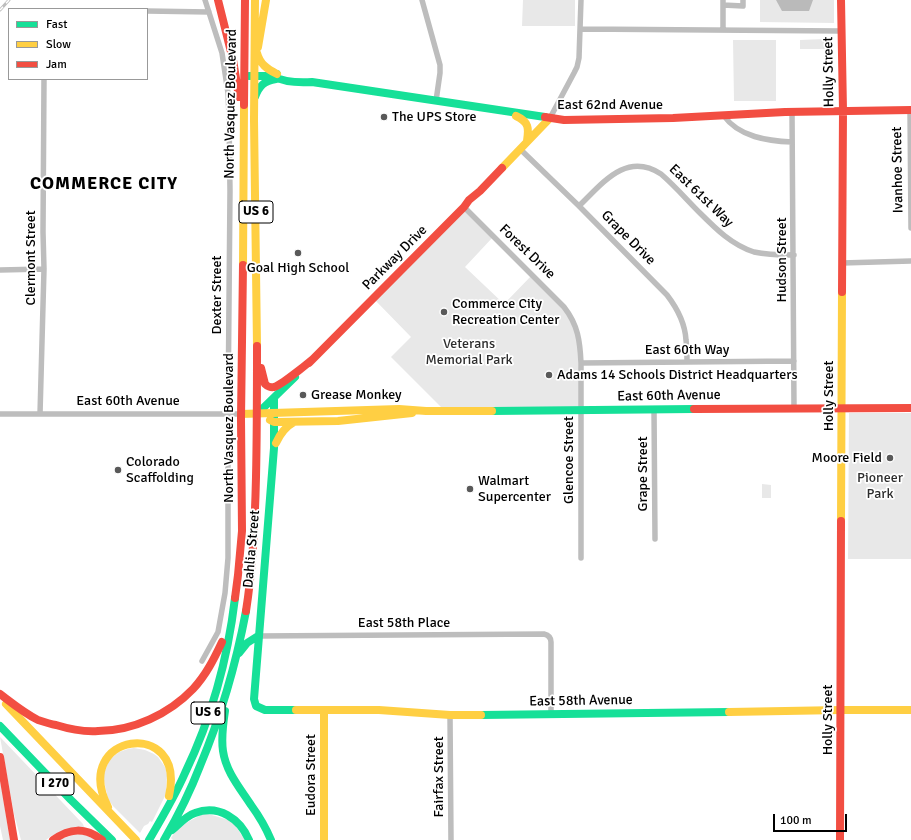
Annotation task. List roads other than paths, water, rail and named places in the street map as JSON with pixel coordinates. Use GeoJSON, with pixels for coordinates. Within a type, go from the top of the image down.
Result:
{"type":"FeatureCollection","features":[{"type":"Feature","properties":{"kind":"main road"},"geometry":{"type":"LineString","coordinates":[[218,0],[231,49],[236,77],[243,153]]}},
{"type":"Feature","properties":{"kind":"main road","name":"North Vasquez Boulevard"},"geometry":{"type":"LineString","coordinates":[[149,840],[186,771],[210,707],[229,635],[240,548],[245,0]]}},
{"type":"Feature","properties":{"kind":"main road","name":"North Vasquez Boulevard"},"geometry":{"type":"LineString","coordinates":[[165,838],[194,781],[227,692],[244,617],[253,552],[255,525],[257,414],[254,99],[252,76],[256,29],[255,0]]}},
{"type":"Feature","properties":{"kind":"main road"},"geometry":{"type":"LineString","coordinates":[[252,76],[266,0]]}},
{"type":"Feature","properties":{"kind":"main road","name":"Holly Street"},"geometry":{"type":"LineString","coordinates":[[840,840],[843,110],[841,0]]}},
{"type":"Feature","properties":{"kind":"main road"},"geometry":{"type":"LineString","coordinates":[[254,99],[259,87],[275,76],[262,65],[257,53]]}},
{"type":"Feature","properties":{"kind":"main road","name":"East 62nd Avenue"},"geometry":{"type":"LineString","coordinates":[[252,76],[275,76],[303,83],[312,82],[564,120],[724,116],[792,111],[910,110]]}},
{"type":"Feature","properties":{"kind":"main road"},"geometry":{"type":"LineString","coordinates":[[498,110],[522,118],[526,122],[528,129],[527,141]]}},
{"type":"Feature","properties":{"kind":"main road","name":"Parkway Drive"},"geometry":{"type":"LineString","coordinates":[[257,414],[464,207],[469,200],[550,118]]}},
{"type":"Feature","properties":{"kind":"main road"},"geometry":{"type":"LineString","coordinates":[[257,348],[264,382],[266,385],[271,387],[281,383],[313,359]]}},
{"type":"Feature","properties":{"kind":"main road","name":"Dahlia Street"},"geometry":{"type":"LineString","coordinates":[[255,703],[254,692],[258,636],[274,448],[274,398]]}},
{"type":"Feature","properties":{"kind":"main road","name":"East 60th Avenue"},"geometry":{"type":"LineString","coordinates":[[274,418],[399,409],[426,411],[911,408]]}},
{"type":"Feature","properties":{"kind":"main road","name":"East 60th Avenue"},"geometry":{"type":"LineString","coordinates":[[241,414],[257,414],[296,422],[351,420],[426,411]]}},
{"type":"Feature","properties":{"kind":"main road"},"geometry":{"type":"LineString","coordinates":[[274,448],[283,429],[296,422]]}},
{"type":"Feature","properties":{"kind":"main road"},"geometry":{"type":"LineString","coordinates":[[0,694],[32,717],[54,726],[77,731],[88,732],[121,730],[149,720],[160,715],[190,692],[206,674],[219,650],[234,600]]}},
{"type":"Feature","properties":{"kind":"main road"},"geometry":{"type":"LineString","coordinates":[[234,666],[243,645],[247,641],[258,636]]}},
{"type":"Feature","properties":{"kind":"main road"},"geometry":{"type":"LineString","coordinates":[[227,692],[222,735],[222,750],[224,757],[231,774],[263,824],[271,840]]}},
{"type":"Feature","properties":{"kind":"main road","name":"I 270"},"geometry":{"type":"LineString","coordinates":[[0,699],[136,840]]}},
{"type":"Feature","properties":{"kind":"main road","name":"East 58th Avenue"},"geometry":{"type":"LineString","coordinates":[[255,703],[260,708],[265,710],[379,710],[450,715],[911,710]]}},
{"type":"Feature","properties":{"kind":"main road","name":"Eudora Street"},"geometry":{"type":"LineString","coordinates":[[324,710],[324,840]]}},
{"type":"Feature","properties":{"kind":"main road","name":"I 270"},"geometry":{"type":"LineString","coordinates":[[0,726],[71,800],[112,840]]}},
{"type":"Feature","properties":{"kind":"main road"},"geometry":{"type":"LineString","coordinates":[[111,814],[103,795],[100,778],[101,770],[104,762],[113,751],[124,745],[137,743],[146,744],[158,750],[167,760],[169,765],[172,776],[171,790],[161,819]]}},
{"type":"Feature","properties":{"kind":"main road"},"geometry":{"type":"LineString","coordinates":[[0,757],[14,840]]}},
{"type":"Feature","properties":{"kind":"main road"},"geometry":{"type":"LineString","coordinates":[[165,838],[180,823],[191,816],[200,812],[211,811],[222,813],[234,819],[240,824],[249,840]]}},
{"type":"Feature","properties":{"kind":"main road"},"geometry":{"type":"LineString","coordinates":[[53,840],[61,834],[74,830],[88,832],[96,835],[102,840]]}},
{"type":"Feature","properties":{"kind":"street","name":"Dexter Street"},"geometry":{"type":"LineString","coordinates":[[202,661],[218,632],[225,593],[228,558],[230,199],[230,116],[228,93],[222,54],[205,0]]}},
{"type":"Feature","properties":{"kind":"street"},"geometry":{"type":"LineString","coordinates":[[422,0],[440,66],[436,101]]}},
{"type":"Feature","properties":{"kind":"street"},"geometry":{"type":"LineString","coordinates":[[550,118],[577,67],[580,58],[581,0]]}},
{"type":"Feature","properties":{"kind":"street"},"geometry":{"type":"LineString","coordinates":[[722,30],[723,3],[743,6],[743,0]]}},
{"type":"Feature","properties":{"kind":"street"},"geometry":{"type":"LineString","coordinates":[[148,11],[209,12]]}},
{"type":"Feature","properties":{"kind":"street"},"geometry":{"type":"LineString","coordinates":[[580,29],[841,31]]}},
{"type":"Feature","properties":{"kind":"street","name":"Clermont Street"},"geometry":{"type":"LineString","coordinates":[[40,414],[44,269],[44,80]]}},
{"type":"Feature","properties":{"kind":"street","name":"Ivanhoe Street"},"geometry":{"type":"LineString","coordinates":[[910,110],[911,228]]}},
{"type":"Feature","properties":{"kind":"street","name":"Hudson Street"},"geometry":{"type":"LineString","coordinates":[[792,111],[794,408]]}},
{"type":"Feature","properties":{"kind":"street"},"geometry":{"type":"LineString","coordinates":[[724,116],[731,125],[744,133],[765,140],[792,142]]}},
{"type":"Feature","properties":{"kind":"street","name":"Grape Drive"},"geometry":{"type":"LineString","coordinates":[[520,149],[579,206],[673,303],[682,320],[686,334],[687,362]]}},
{"type":"Feature","properties":{"kind":"street","name":"East 61st Way"},"geometry":{"type":"LineString","coordinates":[[579,206],[617,171],[629,167],[646,167],[661,174],[717,229],[737,245],[765,254],[794,255]]}},
{"type":"Feature","properties":{"kind":"street","name":"Forest Drive"},"geometry":{"type":"LineString","coordinates":[[464,207],[564,307],[572,318],[577,330],[580,343],[581,363]]}},
{"type":"Feature","properties":{"kind":"street"},"geometry":{"type":"LineString","coordinates":[[842,263],[911,261]]}},
{"type":"Feature","properties":{"kind":"street"},"geometry":{"type":"LineString","coordinates":[[0,270],[44,269]]}},
{"type":"Feature","properties":{"kind":"street","name":"East 60th Way"},"geometry":{"type":"LineString","coordinates":[[581,363],[794,361]]}},
{"type":"Feature","properties":{"kind":"street","name":"Glencoe Street"},"geometry":{"type":"LineString","coordinates":[[581,363],[581,558]]}},
{"type":"Feature","properties":{"kind":"street","name":"Grape Street"},"geometry":{"type":"LineString","coordinates":[[654,409],[655,539]]}},
{"type":"Feature","properties":{"kind":"street","name":"East 60th Avenue"},"geometry":{"type":"LineString","coordinates":[[0,414],[241,414]]}},
{"type":"Feature","properties":{"kind":"street","name":"East 58th Place"},"geometry":{"type":"LineString","coordinates":[[258,636],[544,634],[550,637],[551,642],[551,714]]}},
{"type":"Feature","properties":{"kind":"street","name":"Fairfax Street"},"geometry":{"type":"LineString","coordinates":[[450,715],[451,840]]}},
{"type":"Feature","properties":{"kind":"railway"},"geometry":{"type":"LineString","coordinates":[[0,10],[9,0]]}},
{"type":"Feature","properties":{"kind":"place","name":"The UPS Store"},"geometry":{"type":"Point","coordinates":[384,117]}},
{"type":"Feature","properties":{"kind":"place","name":"Goal High School"},"geometry":{"type":"Point","coordinates":[298,253]}},
{"type":"Feature","properties":{"kind":"place","name":"Commerce City Recreation Center"},"geometry":{"type":"Point","coordinates":[444,312]}},
{"type":"Feature","properties":{"kind":"place","name":"Adams 14 Schools District Headquarters"},"geometry":{"type":"Point","coordinates":[549,375]}},
{"type":"Feature","properties":{"kind":"place","name":"Grease Monkey"},"geometry":{"type":"Point","coordinates":[303,395]}},
{"type":"Feature","properties":{"kind":"place","name":"Moore Field"},"geometry":{"type":"Point","coordinates":[890,458]}},
{"type":"Feature","properties":{"kind":"place","name":"Colorado Scaffolding"},"geometry":{"type":"Point","coordinates":[118,470]}},
{"type":"Feature","properties":{"kind":"place","name":"Walmart Supercenter"},"geometry":{"type":"Point","coordinates":[470,489]}},
{"type":"Feature","properties":{"kind":"district","name":"COMMERCE CITY"},"geometry":{"type":"Point","coordinates":[104,184]}},
{"type":"Feature","properties":{"kind":"park label","name":"Veterans Memorial Park"},"geometry":{"type":"Point","coordinates":[469,352]}},
{"type":"Feature","properties":{"kind":"park label","name":"Pioneer Park"},"geometry":{"type":"Point","coordinates":[880,486]}}]}
